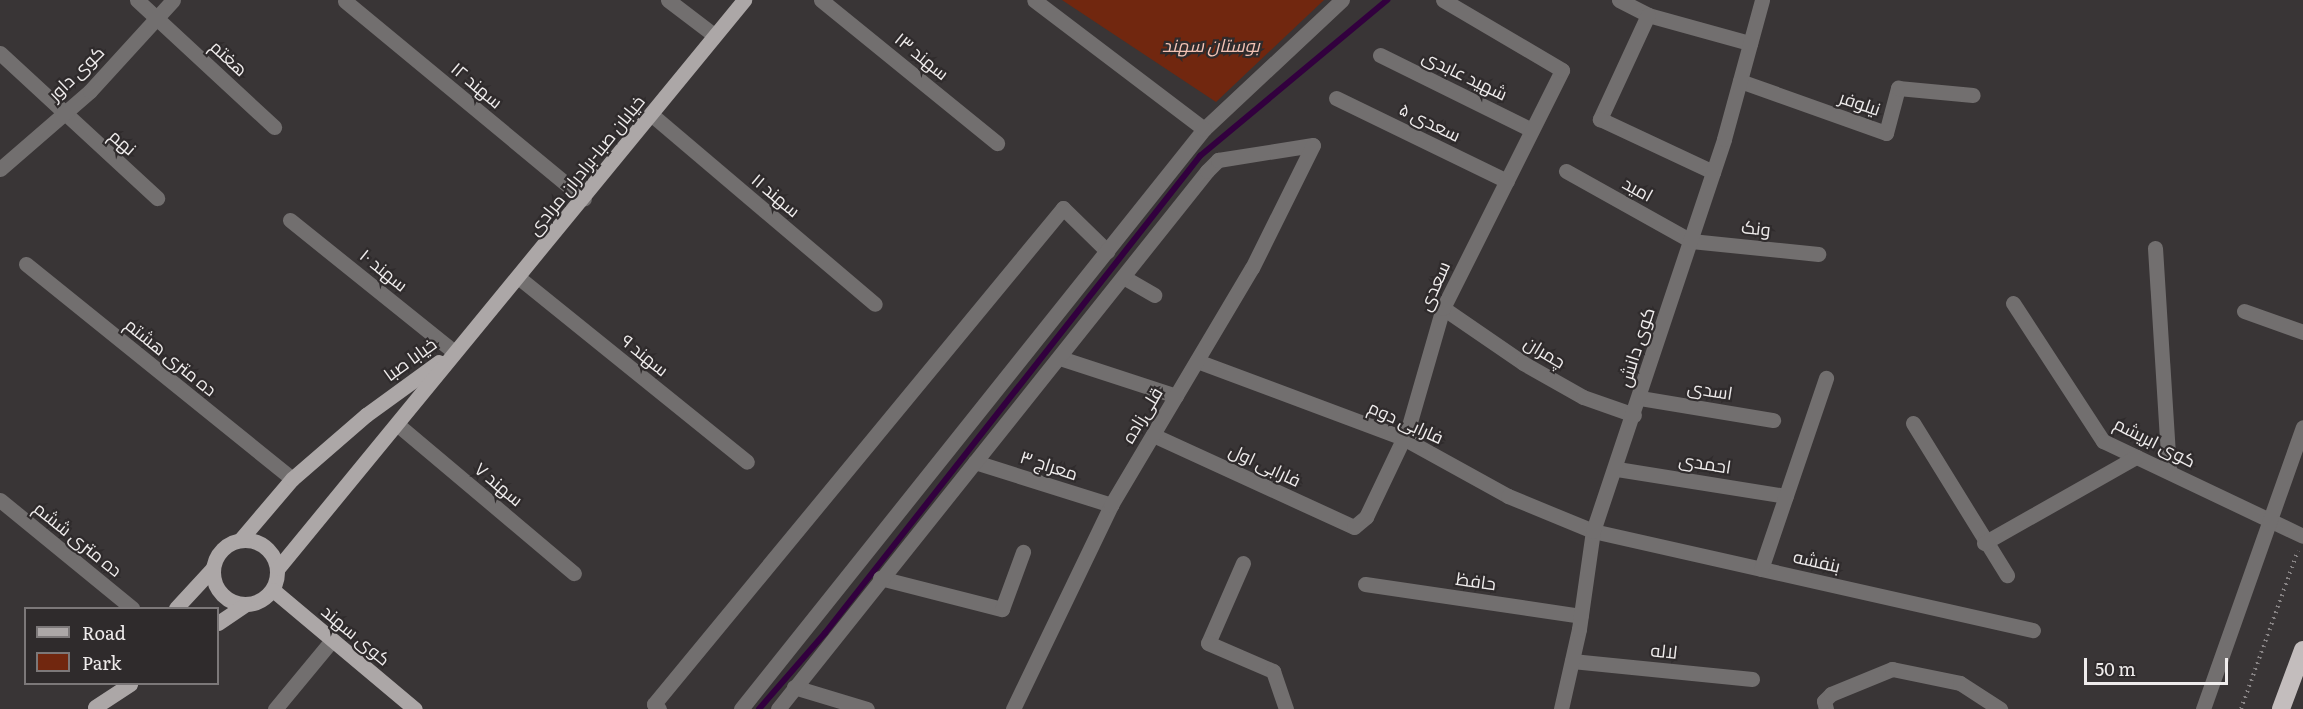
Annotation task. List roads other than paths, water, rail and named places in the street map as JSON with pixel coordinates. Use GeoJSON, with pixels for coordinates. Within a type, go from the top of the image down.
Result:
{"type":"FeatureCollection","features":[{"type":"Feature","properties":{"kind":"highway"},"geometry":{"type":"LineString","coordinates":[[2281,709],[2303,650]]}},
{"type":"Feature","properties":{"kind":"main road","name":"خیابان صبا-برادران مرادی"},"geometry":{"type":"LineString","coordinates":[[453,351],[584,199],[744,0]]}},
{"type":"Feature","properties":{"kind":"main road","name":"خیابا صبا"},"geometry":{"type":"LineString","coordinates":[[278,568],[398,425],[453,351]]}},
{"type":"Feature","properties":{"kind":"main road","name":"خیابا صبا"},"geometry":{"type":"LineString","coordinates":[[240,540],[292,479],[366,415],[453,351]]}},
{"type":"Feature","properties":{"kind":"main road"},"geometry":{"type":"LineString","coordinates":[[178,607],[213,568],[222,550],[240,540],[261,543],[278,568],[273,590],[256,603],[245,605],[219,622]]}},
{"type":"Feature","properties":{"kind":"main road"},"geometry":{"type":"LineString","coordinates":[[213,568],[214,579],[225,597],[245,605]]}},
{"type":"Feature","properties":{"kind":"main road","name":"کوی سهند"},"geometry":{"type":"LineString","coordinates":[[273,590],[415,709]]}},
{"type":"Feature","properties":{"kind":"main road"},"geometry":{"type":"LineString","coordinates":[[95,708],[113,685]]}},
{"type":"Feature","properties":{"kind":"main road"},"geometry":{"type":"LineString","coordinates":[[95,708],[129,685]]}},
{"type":"Feature","properties":{"kind":"street","name":"هغتم"},"geometry":{"type":"LineString","coordinates":[[137,0],[274,127]]}},
{"type":"Feature","properties":{"kind":"street","name":"کوی داور"},"geometry":{"type":"LineString","coordinates":[[0,169],[62,114],[173,0]]}},
{"type":"Feature","properties":{"kind":"street"},"geometry":{"type":"LineString","coordinates":[[668,0],[714,35]]}},
{"type":"Feature","properties":{"kind":"street","name":"سهند ۱۳"},"geometry":{"type":"LineString","coordinates":[[821,0],[997,143]]}},
{"type":"Feature","properties":{"kind":"street"},"geometry":{"type":"LineString","coordinates":[[1034,0],[1204,129]]}},
{"type":"Feature","properties":{"kind":"street"},"geometry":{"type":"LineString","coordinates":[[741,709],[1204,129],[1342,0]]}},
{"type":"Feature","properties":{"kind":"street","name":"سعدی"},"geometry":{"type":"LineString","coordinates":[[1360,524],[1403,438],[1443,308],[1562,70],[1443,0]]}},
{"type":"Feature","properties":{"kind":"street"},"geometry":{"type":"LineString","coordinates":[[1619,0],[1648,15],[1750,43]]}},
{"type":"Feature","properties":{"kind":"street","name":"کوی دانش"},"geometry":{"type":"LineString","coordinates":[[1561,709],[1581,616],[1593,531],[1617,469],[1713,172],[1762,0]]}},
{"type":"Feature","properties":{"kind":"street","name":"سهند ۱۲"},"geometry":{"type":"LineString","coordinates":[[345,1],[584,199]]}},
{"type":"Feature","properties":{"kind":"street"},"geometry":{"type":"LineString","coordinates":[[1648,15],[1600,119],[1713,172]]}},
{"type":"Feature","properties":{"kind":"street","name":"نهم"},"geometry":{"type":"LineString","coordinates":[[0,52],[62,114],[157,198]]}},
{"type":"Feature","properties":{"kind":"street","name":"شهید عابدی"},"geometry":{"type":"LineString","coordinates":[[1380,55],[1532,130]]}},
{"type":"Feature","properties":{"kind":"street","name":"نیلوفر"},"geometry":{"type":"LineString","coordinates":[[1740,81],[1886,133],[1898,88],[1973,95]]}},
{"type":"Feature","properties":{"kind":"street","name":"سعدی ۵"},"geometry":{"type":"LineString","coordinates":[[1336,98],[1507,181]]}},
{"type":"Feature","properties":{"kind":"street","name":"سهند ۱۱"},"geometry":{"type":"LineString","coordinates":[[652,115],[875,304]]}},
{"type":"Feature","properties":{"kind":"street","name":"قلی‌زاده"},"geometry":{"type":"LineString","coordinates":[[1013,709],[1111,505],[1252,268],[1313,145],[1218,160],[1125,278]]}},
{"type":"Feature","properties":{"kind":"street","name":"امید"},"geometry":{"type":"LineString","coordinates":[[1566,171],[1691,241]]}},
{"type":"Feature","properties":{"kind":"street"},"geometry":{"type":"LineString","coordinates":[[659,709],[654,704],[1063,208],[1107,251]]}},
{"type":"Feature","properties":{"kind":"street","name":"سهند ۱۰"},"geometry":{"type":"LineString","coordinates":[[290,220],[453,351]]}},
{"type":"Feature","properties":{"kind":"street","name":"ونک"},"geometry":{"type":"LineString","coordinates":[[1691,241],[1818,254]]}},
{"type":"Feature","properties":{"kind":"street"},"geometry":{"type":"LineString","coordinates":[[2156,248],[2169,472]]}},
{"type":"Feature","properties":{"kind":"street","name":"ده متری هشتم"},"geometry":{"type":"LineString","coordinates":[[26,264],[292,479]]}},
{"type":"Feature","properties":{"kind":"street","name":"سهند ۹"},"geometry":{"type":"LineString","coordinates":[[518,278],[747,462]]}},
{"type":"Feature","properties":{"kind":"street"},"geometry":{"type":"LineString","coordinates":[[778,709],[880,578],[1125,278],[1155,295]]}},
{"type":"Feature","properties":{"kind":"street","name":"کوی ابریشم"},"geometry":{"type":"LineString","coordinates":[[2013,303],[2103,441],[2271,520],[2301,541]]}},
{"type":"Feature","properties":{"kind":"street","name":"چمران"},"geometry":{"type":"LineString","coordinates":[[1443,308],[1573,391],[1634,415]]}},
{"type":"Feature","properties":{"kind":"street"},"geometry":{"type":"LineString","coordinates":[[2244,311],[2303,332]]}},
{"type":"Feature","properties":{"kind":"street"},"geometry":{"type":"LineString","coordinates":[[1060,358],[1176,396]]}},
{"type":"Feature","properties":{"kind":"street","name":"فارابی دوم"},"geometry":{"type":"LineString","coordinates":[[1197,361],[1403,438],[1508,496],[1593,531]]}},
{"type":"Feature","properties":{"kind":"street"},"geometry":{"type":"LineString","coordinates":[[1761,569],[1826,378]]}},
{"type":"Feature","properties":{"kind":"street","name":"اسدی"},"geometry":{"type":"LineString","coordinates":[[1640,398],[1773,420]]}},
{"type":"Feature","properties":{"kind":"street"},"geometry":{"type":"LineString","coordinates":[[1913,423],[1984,543],[2007,575]]}},
{"type":"Feature","properties":{"kind":"street","name":"سهند ۷"},"geometry":{"type":"LineString","coordinates":[[398,425],[574,573]]}},
{"type":"Feature","properties":{"kind":"street"},"geometry":{"type":"LineString","coordinates":[[2203,709],[2303,427]]}},
{"type":"Feature","properties":{"kind":"street","name":"فارابی اول"},"geometry":{"type":"LineString","coordinates":[[1153,435],[1354,527],[1360,524]]}},
{"type":"Feature","properties":{"kind":"street"},"geometry":{"type":"LineString","coordinates":[[1984,543],[2136,457]]}},
{"type":"Feature","properties":{"kind":"street","name":"معراج ۳"},"geometry":{"type":"LineString","coordinates":[[975,462],[1111,505]]}},
{"type":"Feature","properties":{"kind":"street","name":"احمدی"},"geometry":{"type":"LineString","coordinates":[[1617,469],[1786,496]]}},
{"type":"Feature","properties":{"kind":"street","name":"ده متری ششم"},"geometry":{"type":"LineString","coordinates":[[0,500],[130,607]]}},
{"type":"Feature","properties":{"kind":"street","name":"بنفشه"},"geometry":{"type":"LineString","coordinates":[[1593,531],[2033,630]]}},
{"type":"Feature","properties":{"kind":"street"},"geometry":{"type":"LineString","coordinates":[[880,578],[1002,609],[1023,552]]}},
{"type":"Feature","properties":{"kind":"street"},"geometry":{"type":"LineString","coordinates":[[1242,563],[1208,643],[1273,670],[1286,709]]}},
{"type":"Feature","properties":{"kind":"street","name":"حافظ"},"geometry":{"type":"LineString","coordinates":[[1365,584],[1581,616]]}},
{"type":"Feature","properties":{"kind":"street"},"geometry":{"type":"LineString","coordinates":[[275,709],[332,640]]}},
{"type":"Feature","properties":{"kind":"street","name":"لاله"},"geometry":{"type":"LineString","coordinates":[[1572,661],[1752,679]]}},
{"type":"Feature","properties":{"kind":"street"},"geometry":{"type":"LineString","coordinates":[[1826,709],[1824,701],[1831,694],[1892,669],[1960,683],[2000,709]]}},
{"type":"Feature","properties":{"kind":"street"},"geometry":{"type":"LineString","coordinates":[[794,687],[867,709]]}},
{"type":"Feature","properties":{"kind":"waterway"},"geometry":{"type":"LineString","coordinates":[[759,709],[825,633],[1200,156],[1387,0]]}},
{"type":"Feature","properties":{"kind":"park label","name":"بوستان سهند"},"geometry":{"type":"Point","coordinates":[1211,45]}}]}
